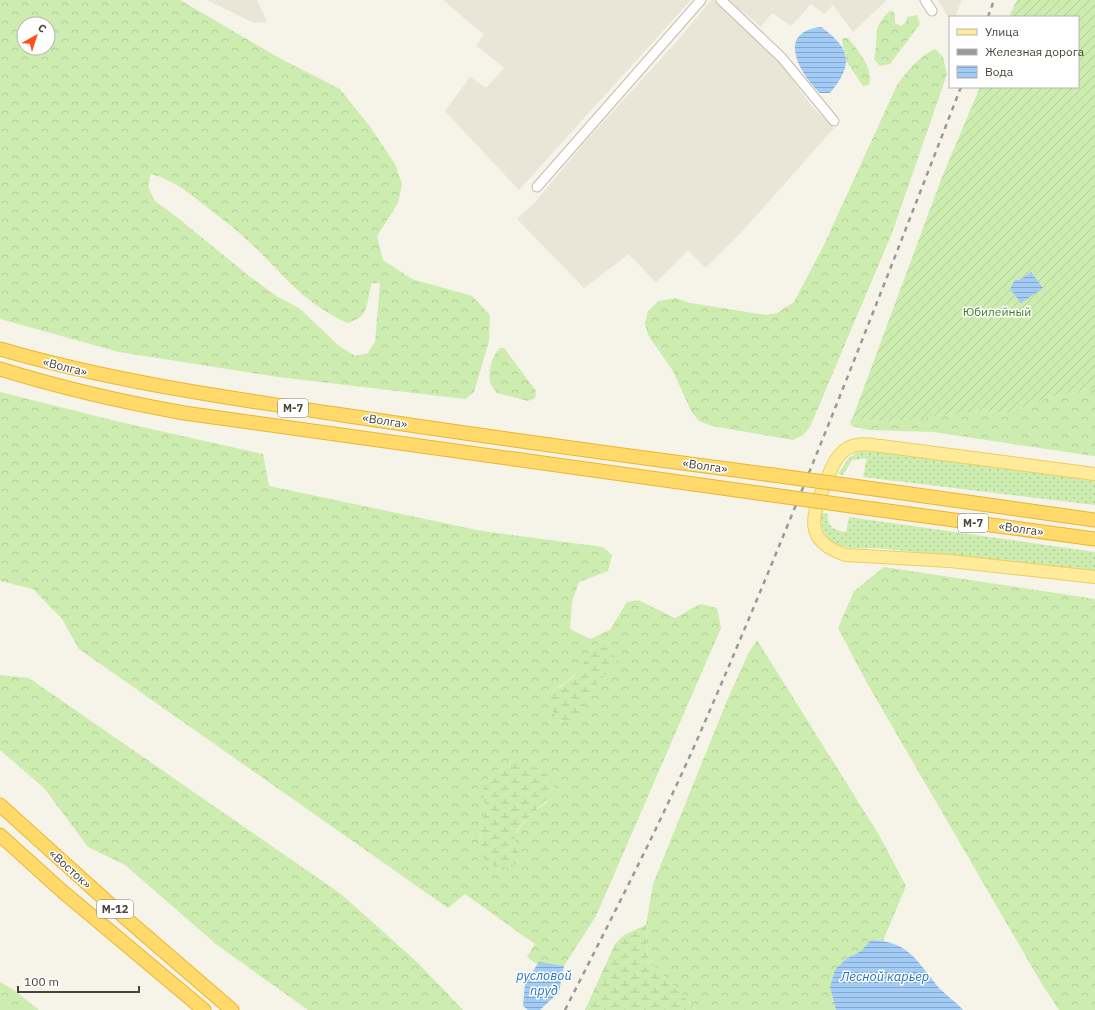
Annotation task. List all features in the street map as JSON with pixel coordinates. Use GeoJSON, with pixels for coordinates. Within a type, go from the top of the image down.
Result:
{"type":"FeatureCollection","features":[{"type":"Feature","properties":{"kind":"highway","name":"«Волга»"},"geometry":{"type":"LineString","coordinates":[[0,349],[79,371],[201,394],[432,428],[1095,520]]}},
{"type":"Feature","properties":{"kind":"highway","name":"«Волга»"},"geometry":{"type":"LineString","coordinates":[[0,369],[41,382],[104,397],[184,413],[1095,539]]}},
{"type":"Feature","properties":{"kind":"highway","name":"«Восток»"},"geometry":{"type":"LineString","coordinates":[[0,805],[123,916],[232,1010]]}},
{"type":"Feature","properties":{"kind":"highway","name":"«Восток»"},"geometry":{"type":"LineString","coordinates":[[0,835],[62,891],[204,1010]]}},
{"type":"Feature","properties":{"kind":"main road"},"geometry":{"type":"LineString","coordinates":[[1095,474],[875,445],[854,446],[844,451],[835,462],[817,504],[813,522],[815,532],[824,544],[831,549],[846,555],[950,561],[1095,577]]}},
{"type":"Feature","properties":{"kind":"street"},"geometry":{"type":"LineString","coordinates":[[537,187],[701,0]]}},
{"type":"Feature","properties":{"kind":"street"},"geometry":{"type":"LineString","coordinates":[[721,0],[782,58],[834,120]]}},
{"type":"Feature","properties":{"kind":"street"},"geometry":{"type":"LineString","coordinates":[[925,0],[932,11]]}},
{"type":"Feature","properties":{"kind":"shaded area"},"geometry":{"type":"Polygon","coordinates":[[[207,0],[257,0],[267,22],[254,23],[207,0]]]}},
{"type":"Feature","properties":{"kind":"shaded area"},"geometry":{"type":"Polygon","coordinates":[[[443,0],[691,0],[519,190],[445,111],[470,77],[486,88],[504,68],[476,45],[484,35],[443,0]]]}},
{"type":"Feature","properties":{"kind":"shaded area"},"geometry":{"type":"Polygon","coordinates":[[[711,0],[715,0],[728,11],[778,60],[811,105],[834,128],[748,225],[706,268],[688,250],[656,283],[629,254],[584,288],[517,219],[536,201],[584,143],[678,40],[711,0]]]}},
{"type":"Feature","properties":{"kind":"shaded area"},"geometry":{"type":"Polygon","coordinates":[[[728,0],[887,0],[853,32],[833,5],[824,14],[811,4],[791,26],[772,13],[761,27],[728,0]]]}},
{"type":"Feature","properties":{"kind":"shaded area"},"geometry":{"type":"Polygon","coordinates":[[[938,0],[962,0],[955,16],[948,17],[938,0]]]}},
{"type":"Feature","properties":{"kind":"green space"},"geometry":{"type":"Polygon","coordinates":[[[0,0],[180,0],[281,59],[340,89],[371,128],[395,164],[402,184],[398,203],[377,236],[383,260],[412,279],[472,296],[490,315],[489,341],[474,392],[465,399],[278,377],[119,352],[0,319],[0,0]],[[151,174],[148,187],[155,201],[249,276],[278,297],[299,308],[339,346],[355,356],[368,353],[375,342],[380,283],[372,283],[364,312],[356,320],[348,323],[332,315],[305,297],[229,224],[181,188],[151,174]]]}},
{"type":"Feature","properties":{"kind":"green space","name":"Юбилейный"},"geometry":{"type":"Polygon","coordinates":[[[1017,0],[1095,0],[1095,389],[1054,396],[1007,413],[981,411],[885,422],[853,417],[942,177],[980,88],[1079,88],[1079,16],[1009,16],[1017,0]]]}},
{"type":"Feature","properties":{"kind":"green space"},"geometry":{"type":"Polygon","coordinates":[[[891,10],[895,14],[895,23],[901,26],[906,22],[907,17],[917,15],[920,24],[890,64],[880,66],[874,59],[877,32],[880,22],[891,10]]]}},
{"type":"Feature","properties":{"kind":"green space"},"geometry":{"type":"Polygon","coordinates":[[[843,38],[848,38],[864,60],[869,72],[869,85],[863,86],[846,61],[843,38]]]}},
{"type":"Feature","properties":{"kind":"green space"},"geometry":{"type":"Polygon","coordinates":[[[935,49],[943,57],[947,74],[892,233],[810,427],[803,435],[793,440],[712,426],[699,421],[691,411],[673,371],[648,335],[645,323],[648,311],[659,301],[676,298],[690,303],[766,315],[777,313],[794,302],[823,247],[897,85],[918,60],[935,49]]]}},
{"type":"Feature","properties":{"kind":"green space"},"geometry":{"type":"Polygon","coordinates":[[[500,348],[504,348],[536,391],[535,398],[528,401],[497,393],[493,388],[490,382],[490,368],[497,351],[500,348]]]}},
{"type":"Feature","properties":{"kind":"green space"},"geometry":{"type":"Polygon","coordinates":[[[1095,389],[1095,456],[933,432],[868,430],[852,426],[850,421],[853,417],[885,422],[981,411],[1007,413],[1054,396],[1095,389]]]}},
{"type":"Feature","properties":{"kind":"green space"},"geometry":{"type":"Polygon","coordinates":[[[0,392],[120,422],[263,454],[269,486],[482,531],[603,547],[612,555],[608,571],[579,582],[572,602],[570,629],[590,639],[610,630],[627,602],[638,600],[675,618],[700,604],[717,608],[721,628],[596,916],[556,978],[527,957],[535,944],[465,894],[448,908],[79,649],[62,619],[33,589],[0,581],[0,392]],[[592,652],[580,669],[565,683],[553,690],[550,704],[558,719],[563,722],[584,702],[587,695],[597,682],[592,652]],[[548,801],[485,805],[479,844],[514,848],[515,834],[530,815],[548,801]]]}},
{"type":"Feature","properties":{"kind":"green space"},"geometry":{"type":"Polygon","coordinates":[[[859,451],[896,454],[1095,480],[1095,505],[863,477],[867,458],[852,460],[843,475],[838,474],[848,459],[859,451]]]}},
{"type":"Feature","properties":{"kind":"green space"},"geometry":{"type":"Polygon","coordinates":[[[821,513],[828,514],[828,521],[832,527],[846,532],[849,517],[1095,552],[1095,571],[877,548],[847,547],[838,545],[831,541],[825,534],[822,525],[821,513]]]}},
{"type":"Feature","properties":{"kind":"green space"},"geometry":{"type":"Polygon","coordinates":[[[884,567],[1095,599],[1095,1010],[1059,1010],[1043,986],[867,683],[838,628],[854,591],[884,567]]]}},
{"type":"Feature","properties":{"kind":"green space"},"geometry":{"type":"Polygon","coordinates":[[[757,640],[879,835],[906,886],[883,941],[871,940],[861,951],[846,959],[830,987],[836,1010],[696,1010],[648,959],[646,925],[653,884],[726,703],[748,654],[757,640]]]}},
{"type":"Feature","properties":{"kind":"green space"},"geometry":{"type":"Polygon","coordinates":[[[604,646],[614,655],[617,661],[587,695],[580,715],[574,720],[563,722],[558,719],[549,704],[553,690],[562,686],[573,677],[592,652],[604,646]]]}},
{"type":"Feature","properties":{"kind":"green space"},"geometry":{"type":"Polygon","coordinates":[[[0,675],[29,678],[341,894],[417,962],[463,1010],[308,1010],[217,945],[125,865],[88,847],[44,788],[0,750],[0,675]]]}},
{"type":"Feature","properties":{"kind":"green space"},"geometry":{"type":"Polygon","coordinates":[[[513,761],[535,768],[551,777],[555,791],[521,825],[517,831],[514,848],[521,853],[519,861],[511,868],[494,866],[483,858],[479,844],[485,805],[483,792],[487,779],[499,768],[513,761]]]}},
{"type":"Feature","properties":{"kind":"green space"},"geometry":{"type":"Polygon","coordinates":[[[646,925],[648,959],[696,1010],[585,1010],[615,944],[624,935],[646,925]]]}},
{"type":"Feature","properties":{"kind":"green space"},"geometry":{"type":"Polygon","coordinates":[[[0,982],[14,990],[39,1010],[0,1010],[0,982]]]}},
{"type":"Feature","properties":{"kind":"water"},"geometry":{"type":"Polygon","coordinates":[[[821,27],[838,42],[846,57],[846,65],[843,74],[830,93],[820,93],[812,85],[799,65],[796,55],[795,45],[799,37],[807,30],[821,27]]]}},
{"type":"Feature","properties":{"kind":"water"},"geometry":{"type":"Polygon","coordinates":[[[1031,272],[1043,288],[1021,303],[1010,289],[1015,280],[1020,280],[1031,272]]]}},
{"type":"Feature","properties":{"kind":"water","name":"Лесной карьер"},"geometry":{"type":"Polygon","coordinates":[[[871,940],[895,945],[912,955],[940,989],[963,1010],[836,1010],[830,987],[835,970],[846,959],[861,951],[871,940]]]}},
{"type":"Feature","properties":{"kind":"water","name":"русловой пруд"},"geometry":{"type":"Polygon","coordinates":[[[539,962],[564,966],[559,992],[540,1010],[528,1010],[523,1006],[525,983],[539,962]]]}},
{"type":"Feature","properties":{"kind":"railway"},"geometry":{"type":"LineString","coordinates":[[988,16],[994,0]]}},
{"type":"Feature","properties":{"kind":"railway"},"geometry":{"type":"LineString","coordinates":[[565,1010],[654,832],[688,760],[738,645],[867,327],[961,88]]}}]}
